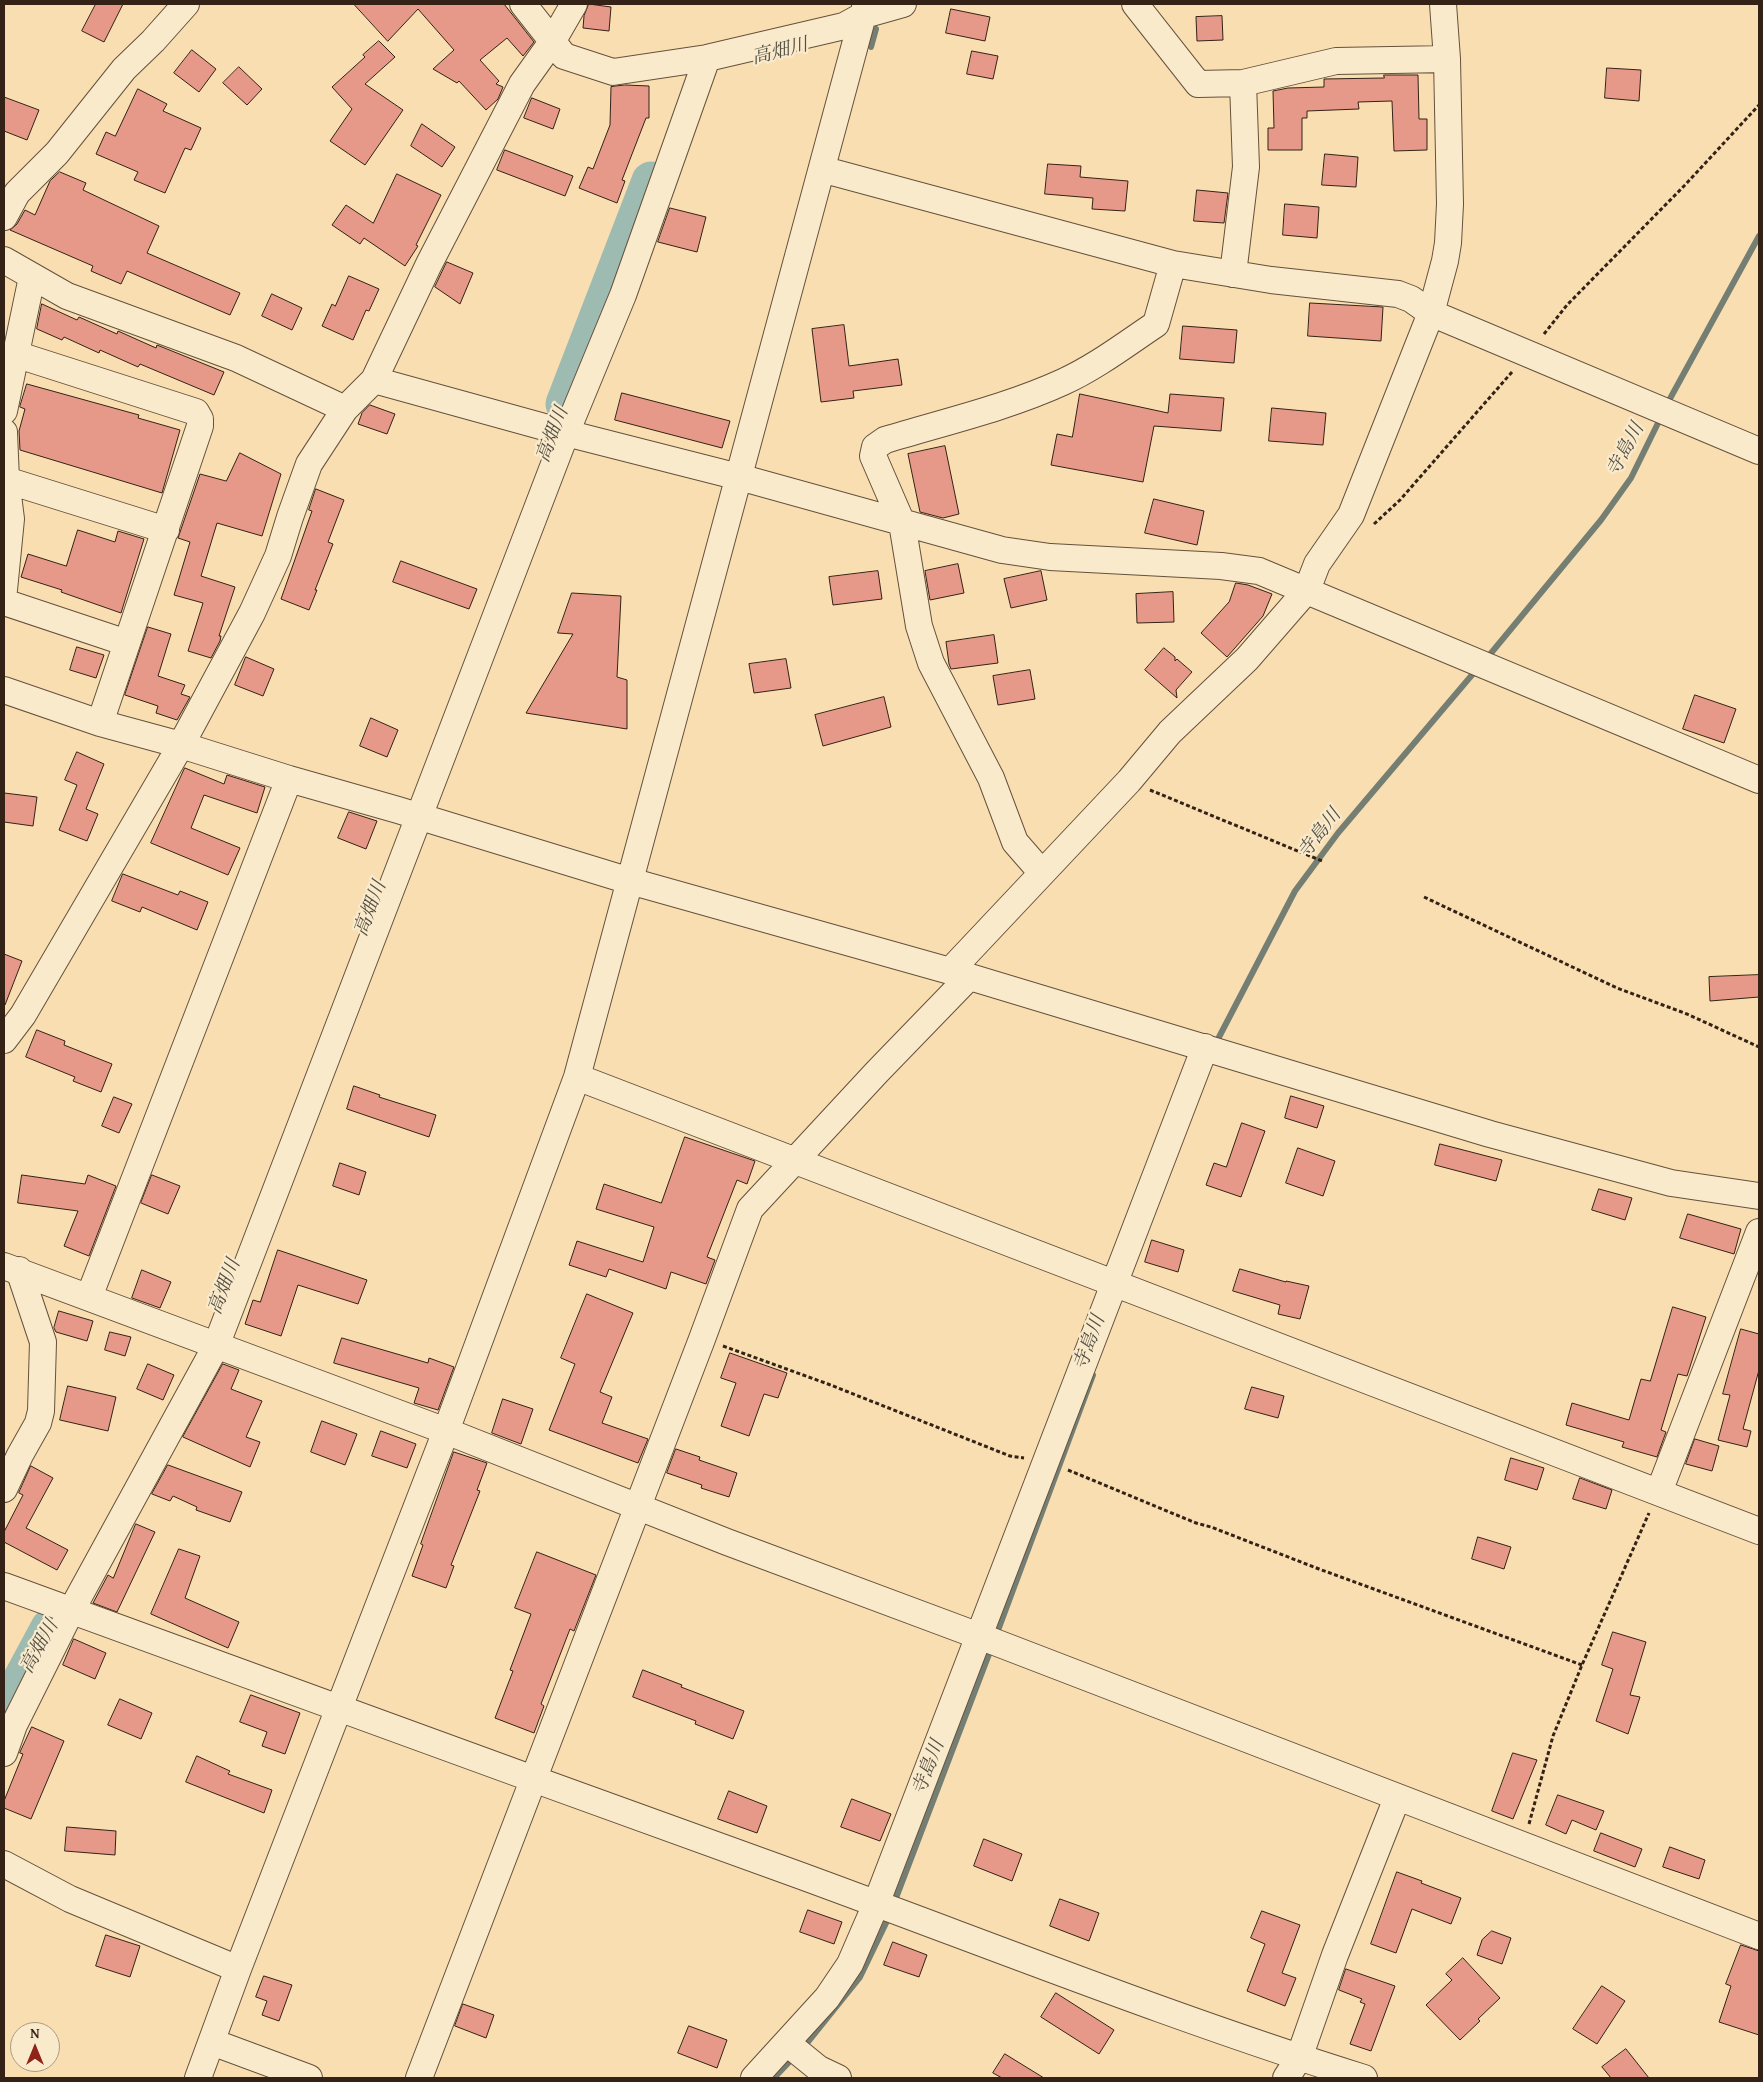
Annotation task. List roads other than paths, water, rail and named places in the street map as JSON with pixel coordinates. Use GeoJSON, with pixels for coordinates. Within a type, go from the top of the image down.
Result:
{"type":"FeatureCollection","features":[{"type":"Feature","properties":{"kind":"street"},"geometry":{"type":"LineString","coordinates":[[4,217],[17,193],[57,153],[124,69],[153,41],[186,4]]}},
{"type":"Feature","properties":{"kind":"street"},"geometry":{"type":"LineString","coordinates":[[522,4],[564,56],[613,72],[707,58],[844,26],[865,9],[903,4]]}},
{"type":"Feature","properties":{"kind":"street"},"geometry":{"type":"LineString","coordinates":[[4,1040],[23,1016],[181,745],[256,605],[278,556],[309,464],[345,409],[374,380],[429,264],[522,84],[552,42],[574,4]]}},
{"type":"Feature","properties":{"kind":"street"},"geometry":{"type":"LineString","coordinates":[[1135,4],[1198,84],[1243,83],[1336,61],[1447,59]]}},
{"type":"Feature","properties":{"kind":"street"},"geometry":{"type":"LineString","coordinates":[[419,2078],[750,1209],[877,1072],[1042,873],[1129,781],[1170,732],[1247,659],[1307,590],[1316,564],[1351,515],[1431,313],[1448,243],[1450,204],[1447,59],[1443,4]]}},
{"type":"Feature","properties":{"kind":"street"},"geometry":{"type":"LineString","coordinates":[[198,2078],[238,1969],[446,1431],[577,1077],[824,167],[865,9]]}},
{"type":"Feature","properties":{"kind":"street"},"geometry":{"type":"LineString","coordinates":[[4,1753],[63,1608],[209,1343],[478,665],[559,431],[623,295],[707,58]]}},
{"type":"Feature","properties":{"kind":"street"},"geometry":{"type":"LineString","coordinates":[[1233,274],[1246,167],[1243,83]]}},
{"type":"Feature","properties":{"kind":"street"},"geometry":{"type":"LineString","coordinates":[[824,167],[832,172],[1172,264],[1271,280],[1398,294],[1411,299],[1431,313],[1527,355],[1759,451]]}},
{"type":"Feature","properties":{"kind":"street"},"geometry":{"type":"LineString","coordinates":[[4,260],[67,296],[236,358],[345,409]]}},
{"type":"Feature","properties":{"kind":"street"},"geometry":{"type":"LineString","coordinates":[[1042,873],[1015,842],[991,778],[931,662],[919,626],[902,523],[873,456],[875,447],[885,440],[1018,400],[1064,382],[1115,352],[1156,324],[1172,264]]}},
{"type":"Feature","properties":{"kind":"street"},"geometry":{"type":"LineString","coordinates":[[4,400],[32,277]]}},
{"type":"Feature","properties":{"kind":"street"},"geometry":{"type":"LineString","coordinates":[[15,354],[196,412],[200,418],[200,426],[166,530],[100,723]]}},
{"type":"Feature","properties":{"kind":"street"},"geometry":{"type":"LineString","coordinates":[[374,380],[559,431],[739,477],[1002,550],[1050,556],[1221,566],[1259,571],[1759,780]]}},
{"type":"Feature","properties":{"kind":"street"},"geometry":{"type":"LineString","coordinates":[[4,432],[6,480],[11,519],[4,590]]}},
{"type":"Feature","properties":{"kind":"street"},"geometry":{"type":"LineString","coordinates":[[6,480],[166,530]]}},
{"type":"Feature","properties":{"kind":"street"},"geometry":{"type":"LineString","coordinates":[[4,602],[127,643]]}},
{"type":"Feature","properties":{"kind":"street"},"geometry":{"type":"LineString","coordinates":[[4,690],[100,723],[181,745],[630,881],[960,974],[1490,1134],[1671,1183],[1759,1196]]}},
{"type":"Feature","properties":{"kind":"street"},"geometry":{"type":"LineString","coordinates":[[89,1297],[289,779]]}},
{"type":"Feature","properties":{"kind":"street"},"geometry":{"type":"LineString","coordinates":[[754,2078],[794,2049],[850,1964],[876,1904],[979,1636],[1054,1464],[1122,1286],[1205,1047]]}},
{"type":"Feature","properties":{"kind":"street"},"geometry":{"type":"LineString","coordinates":[[577,1077],[794,1162],[1759,1531]]}},
{"type":"Feature","properties":{"kind":"street"},"geometry":{"type":"LineString","coordinates":[[1658,1492],[1759,1232]]}},
{"type":"Feature","properties":{"kind":"street"},"geometry":{"type":"LineString","coordinates":[[12,1268],[446,1431],[727,1542],[979,1636],[1759,1936]]}},
{"type":"Feature","properties":{"kind":"street"},"geometry":{"type":"LineString","coordinates":[[4,1489],[38,1423],[42,1410],[43,1342],[12,1268]]}},
{"type":"Feature","properties":{"kind":"street"},"geometry":{"type":"LineString","coordinates":[[4,1586],[1115,1993],[1293,2068],[1364,2078]]}},
{"type":"Feature","properties":{"kind":"street"},"geometry":{"type":"LineString","coordinates":[[1293,2068],[1397,1798]]}},
{"type":"Feature","properties":{"kind":"street"},"geometry":{"type":"LineString","coordinates":[[4,1864],[70,1898],[238,1969]]}},
{"type":"Feature","properties":{"kind":"street"},"geometry":{"type":"LineString","coordinates":[[212,2042],[309,2078]]}},
{"type":"Feature","properties":{"kind":"street"},"geometry":{"type":"LineString","coordinates":[[794,2049],[819,2069],[838,2078]]}},
{"type":"Feature","properties":{"kind":"waterway"},"geometry":{"type":"LineString","coordinates":[[871,47],[876,29]]}},
{"type":"Feature","properties":{"kind":"waterway","name":"高畑川"},"geometry":{"type":"LineString","coordinates":[[565,404],[651,181]]}},
{"type":"Feature","properties":{"kind":"waterway","name":"寺島川"},"geometry":{"type":"LineString","coordinates":[[1666,406],[1759,236]]}},
{"type":"Feature","properties":{"kind":"waterway","name":"寺島川"},"geometry":{"type":"LineString","coordinates":[[1487,658],[1601,520],[1631,478],[1662,415]]}},
{"type":"Feature","properties":{"kind":"waterway","name":"寺島川"},"geometry":{"type":"LineString","coordinates":[[1218,1039],[1295,891],[1338,833],[1477,669]]}},
{"type":"Feature","properties":{"kind":"waterway","name":"寺島川"},"geometry":{"type":"LineString","coordinates":[[997,1633],[1093,1375]]}},
{"type":"Feature","properties":{"kind":"waterway","name":"高畑川"},"geometry":{"type":"LineString","coordinates":[[4,1723],[14,1695],[50,1628]]}},
{"type":"Feature","properties":{"kind":"waterway","name":"寺島川"},"geometry":{"type":"LineString","coordinates":[[896,1898],[991,1649]]}},
{"type":"Feature","properties":{"kind":"waterway","name":"寺島川"},"geometry":{"type":"LineString","coordinates":[[803,2048],[860,1977],[887,1921]]}},
{"type":"Feature","properties":{"kind":"waterway","name":"寺島川"},"geometry":{"type":"LineString","coordinates":[[774,2078],[794,2057]]}}]}
